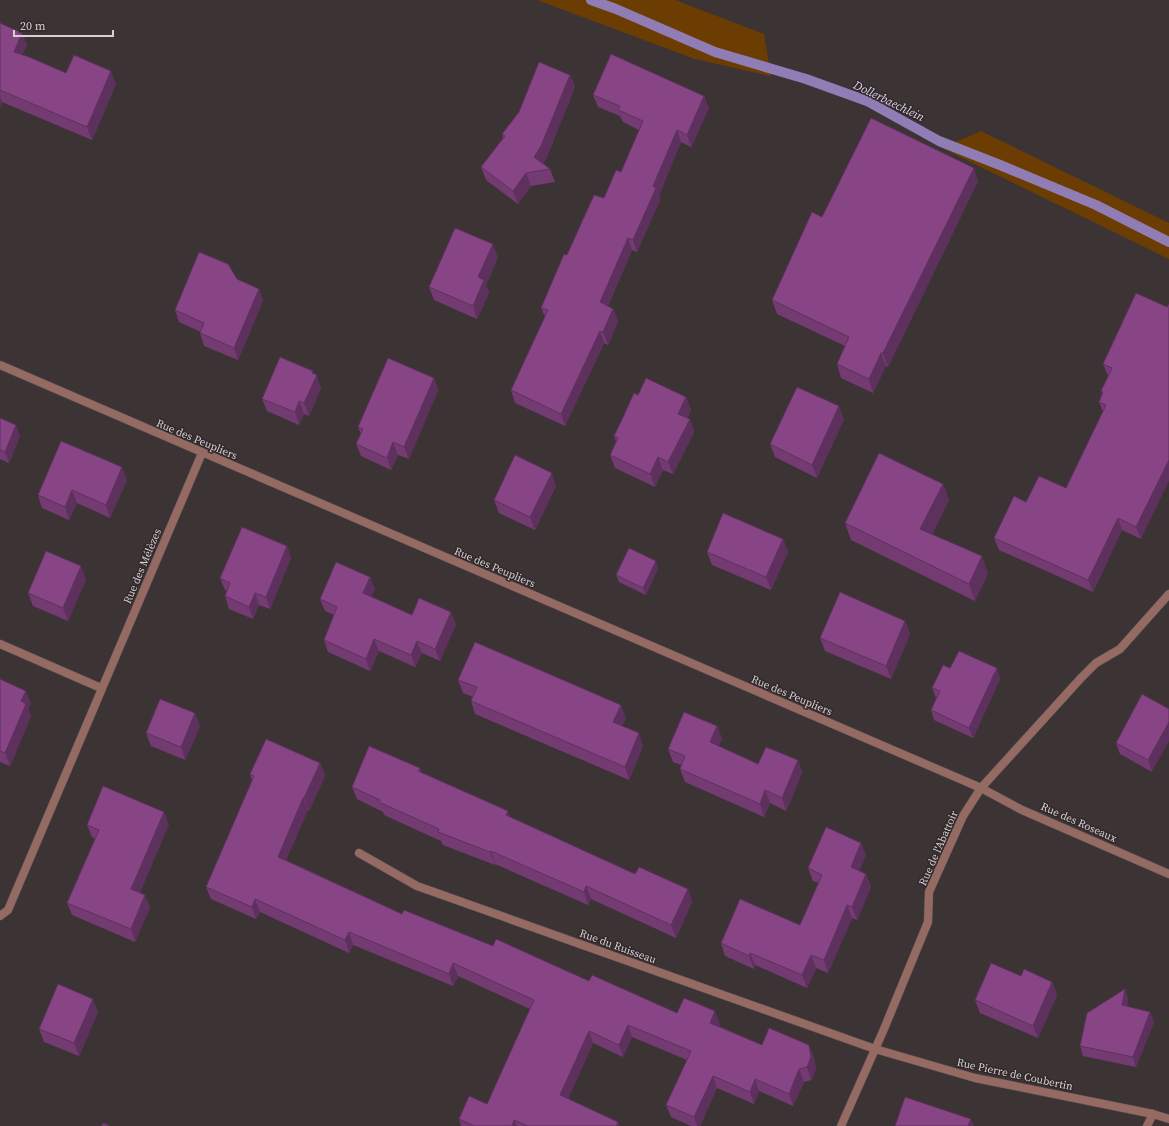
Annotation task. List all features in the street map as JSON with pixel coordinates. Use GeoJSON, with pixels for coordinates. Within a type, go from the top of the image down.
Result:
{"type":"FeatureCollection","features":[{"type":"Feature","properties":{"kind":"street","name":"Rue des Peupliers"},"geometry":{"type":"LineString","coordinates":[[0,365],[982,788]]}},
{"type":"Feature","properties":{"kind":"street","name":"Rue des Mélèzes"},"geometry":{"type":"LineString","coordinates":[[0,916],[8,910],[202,453]]}},
{"type":"Feature","properties":{"kind":"street","name":"Rue de l'Abattoir"},"geometry":{"type":"LineString","coordinates":[[841,1126],[928,922],[929,892],[963,816],[982,788],[1081,678],[1096,663],[1120,648],[1169,594]]}},
{"type":"Feature","properties":{"kind":"street"},"geometry":{"type":"LineString","coordinates":[[0,644],[101,688]]}},
{"type":"Feature","properties":{"kind":"street","name":"Rue des Roseaux"},"geometry":{"type":"LineString","coordinates":[[982,788],[1022,810],[1169,874]]}},
{"type":"Feature","properties":{"kind":"street","name":"Rue du Ruisseau"},"geometry":{"type":"LineString","coordinates":[[359,853],[417,886],[875,1049]]}},
{"type":"Feature","properties":{"kind":"street","name":"Rue Pierre de Coubertin"},"geometry":{"type":"LineString","coordinates":[[875,1049],[975,1078],[1153,1114],[1169,1119]]}},
{"type":"Feature","properties":{"kind":"street"},"geometry":{"type":"LineString","coordinates":[[1147,1126],[1153,1114]]}},
{"type":"Feature","properties":{"kind":"shaded area"},"geometry":{"type":"Polygon","coordinates":[[[537,0],[675,0],[764,34],[771,76],[695,59],[537,0]]]}},
{"type":"Feature","properties":{"kind":"shaded area"},"geometry":{"type":"Polygon","coordinates":[[[981,131],[1169,223],[1169,259],[942,148],[981,131]]]}},
{"type":"Feature","properties":{"kind":"building"},"geometry":{"type":"Polygon","coordinates":[[[0,23],[22,33],[14,52],[66,73],[74,55],[111,71],[87,127],[0,90],[0,23]]]}},
{"type":"Feature","properties":{"kind":"building"},"geometry":{"type":"Polygon","coordinates":[[[611,54],[704,96],[687,135],[677,130],[653,186],[656,188],[633,240],[628,238],[600,302],[613,309],[603,332],[600,331],[561,414],[511,390],[548,310],[541,308],[564,254],[567,255],[594,195],[604,198],[616,170],[621,172],[643,121],[618,110],[620,106],[593,95],[611,54]]]}},
{"type":"Feature","properties":{"kind":"building"},"geometry":{"type":"Polygon","coordinates":[[[539,62],[570,75],[541,146],[534,157],[550,169],[526,173],[513,191],[481,167],[505,136],[502,134],[519,112],[539,62]]]}},
{"type":"Feature","properties":{"kind":"building"},"geometry":{"type":"Polygon","coordinates":[[[871,118],[974,168],[869,379],[837,364],[849,337],[772,300],[812,212],[822,217],[871,118]]]}},
{"type":"Feature","properties":{"kind":"building"},"geometry":{"type":"Polygon","coordinates":[[[455,228],[493,244],[478,277],[484,280],[473,306],[429,287],[455,228]]]}},
{"type":"Feature","properties":{"kind":"building"},"geometry":{"type":"Polygon","coordinates":[[[199,252],[228,264],[237,279],[259,289],[234,348],[200,333],[204,323],[175,310],[199,252]]]}},
{"type":"Feature","properties":{"kind":"building"},"geometry":{"type":"Polygon","coordinates":[[[1136,293],[1167,307],[1169,304],[1169,460],[1136,527],[1118,518],[1088,580],[994,538],[1014,496],[1026,502],[1039,476],[1066,488],[1106,405],[1099,402],[1103,392],[1101,391],[1112,368],[1103,364],[1136,293]]]}},
{"type":"Feature","properties":{"kind":"building"},"geometry":{"type":"Polygon","coordinates":[[[280,357],[313,371],[312,373],[317,375],[304,403],[299,401],[295,412],[262,399],[280,357]]]}},
{"type":"Feature","properties":{"kind":"building"},"geometry":{"type":"Polygon","coordinates":[[[388,358],[434,378],[404,447],[393,442],[387,458],[356,444],[363,429],[358,427],[388,358]]]}},
{"type":"Feature","properties":{"kind":"building"},"geometry":{"type":"Polygon","coordinates":[[[646,378],[686,397],[678,414],[690,419],[668,462],[658,457],[650,474],[610,455],[618,438],[614,436],[634,393],[638,395],[646,378]]]}},
{"type":"Feature","properties":{"kind":"building"},"geometry":{"type":"Polygon","coordinates":[[[797,387],[839,406],[812,465],[770,444],[797,387]]]}},
{"type":"Feature","properties":{"kind":"building"},"geometry":{"type":"Polygon","coordinates":[[[0,418],[16,425],[5,452],[0,450],[0,418]]]}},
{"type":"Feature","properties":{"kind":"building"},"geometry":{"type":"Polygon","coordinates":[[[61,441],[122,467],[106,505],[72,490],[65,507],[38,495],[61,441]]]}},
{"type":"Feature","properties":{"kind":"building"},"geometry":{"type":"Polygon","coordinates":[[[879,453],[943,484],[920,529],[982,556],[969,584],[845,523],[879,453]]]}},
{"type":"Feature","properties":{"kind":"building"},"geometry":{"type":"Polygon","coordinates":[[[515,455],[552,473],[530,517],[494,500],[515,455]]]}},
{"type":"Feature","properties":{"kind":"building"},"geometry":{"type":"Polygon","coordinates":[[[723,513],[783,539],[766,577],[707,552],[723,513]]]}},
{"type":"Feature","properties":{"kind":"building"},"geometry":{"type":"Polygon","coordinates":[[[242,527],[287,546],[266,597],[255,593],[249,607],[225,596],[230,583],[220,578],[242,527]]]}},
{"type":"Feature","properties":{"kind":"building"},"geometry":{"type":"Polygon","coordinates":[[[629,548],[656,561],[643,588],[616,575],[629,548]]]}},
{"type":"Feature","properties":{"kind":"building"},"geometry":{"type":"Polygon","coordinates":[[[46,551],[81,566],[63,608],[28,593],[46,551]]]}},
{"type":"Feature","properties":{"kind":"building"},"geometry":{"type":"Polygon","coordinates":[[[336,562],[370,577],[363,593],[412,615],[419,598],[451,612],[435,649],[417,641],[411,655],[374,639],[366,659],[324,640],[337,607],[320,599],[336,562]]]}},
{"type":"Feature","properties":{"kind":"building"},"geometry":{"type":"Polygon","coordinates":[[[840,592],[905,621],[886,666],[820,638],[840,592]]]}},
{"type":"Feature","properties":{"kind":"building"},"geometry":{"type":"Polygon","coordinates":[[[475,642],[621,705],[613,722],[639,733],[625,767],[471,701],[477,687],[458,680],[475,642]]]}},
{"type":"Feature","properties":{"kind":"building"},"geometry":{"type":"Polygon","coordinates":[[[959,651],[997,668],[969,728],[931,710],[940,691],[932,688],[943,665],[950,668],[959,651]]]}},
{"type":"Feature","properties":{"kind":"building"},"geometry":{"type":"Polygon","coordinates":[[[0,679],[26,691],[21,701],[26,704],[5,753],[0,751],[0,679]]]}},
{"type":"Feature","properties":{"kind":"building"},"geometry":{"type":"Polygon","coordinates":[[[1142,694],[1169,709],[1169,722],[1148,760],[1116,743],[1142,694]]]}},
{"type":"Feature","properties":{"kind":"building"},"geometry":{"type":"Polygon","coordinates":[[[160,699],[195,713],[181,747],[146,733],[160,699]]]}},
{"type":"Feature","properties":{"kind":"building"},"geometry":{"type":"Polygon","coordinates":[[[684,712],[717,726],[710,742],[758,764],[766,747],[798,760],[782,798],[765,790],[760,804],[680,769],[685,756],[668,749],[684,712]]]}},
{"type":"Feature","properties":{"kind":"building"},"geometry":{"type":"Polygon","coordinates":[[[266,739],[320,763],[303,798],[278,857],[402,914],[404,910],[493,946],[496,939],[589,981],[592,975],[677,1013],[684,998],[715,1011],[710,1023],[762,1045],[769,1028],[809,1045],[811,1057],[807,1067],[799,1069],[789,1094],[755,1079],[750,1092],[713,1076],[694,1117],[666,1105],[691,1051],[628,1025],[619,1045],[589,1031],[560,1095],[618,1122],[616,1126],[528,1126],[514,1120],[512,1126],[474,1126],[459,1119],[469,1096],[487,1104],[534,1000],[453,963],[449,974],[349,932],[345,940],[255,899],[252,907],[206,887],[254,776],[250,774],[266,739]]]}},
{"type":"Feature","properties":{"kind":"building"},"geometry":{"type":"Polygon","coordinates":[[[369,746],[420,768],[418,771],[508,811],[506,815],[635,874],[639,867],[688,889],[671,925],[586,886],[584,892],[491,851],[490,852],[438,832],[439,829],[379,802],[380,800],[352,787],[369,746]]]}},
{"type":"Feature","properties":{"kind":"building"},"geometry":{"type":"Polygon","coordinates":[[[103,786],[164,812],[131,889],[145,895],[131,929],[67,903],[99,830],[87,825],[103,786]]]}},
{"type":"Feature","properties":{"kind":"building"},"geometry":{"type":"Polygon","coordinates":[[[826,827],[861,843],[851,867],[866,874],[852,907],[847,905],[824,960],[811,955],[802,975],[750,953],[749,956],[721,943],[740,899],[800,925],[822,875],[808,868],[826,827]]]}},
{"type":"Feature","properties":{"kind":"building"},"geometry":{"type":"Polygon","coordinates":[[[991,963],[1021,976],[1024,969],[1052,982],[1033,1026],[975,1000],[991,963]]]}},
{"type":"Feature","properties":{"kind":"building"},"geometry":{"type":"Polygon","coordinates":[[[58,984],[93,999],[74,1043],[39,1029],[58,984]]]}},
{"type":"Feature","properties":{"kind":"building"},"geometry":{"type":"Polygon","coordinates":[[[1125,989],[1122,1005],[1150,1012],[1133,1057],[1080,1046],[1087,1013],[1125,989]]]}},
{"type":"Feature","properties":{"kind":"building"},"geometry":{"type":"Polygon","coordinates":[[[905,1097],[971,1119],[968,1126],[895,1126],[905,1097]]]}},
{"type":"Feature","properties":{"kind":"building"},"geometry":{"type":"Polygon","coordinates":[[[103,1123],[110,1126],[102,1126],[103,1123]]]}},
{"type":"Feature","properties":{"kind":"waterway","name":"Dollerbaechlein"},"geometry":{"type":"LineString","coordinates":[[591,0],[616,9],[715,52],[806,79],[867,101],[939,141],[1096,205],[1169,242]]}}]}
